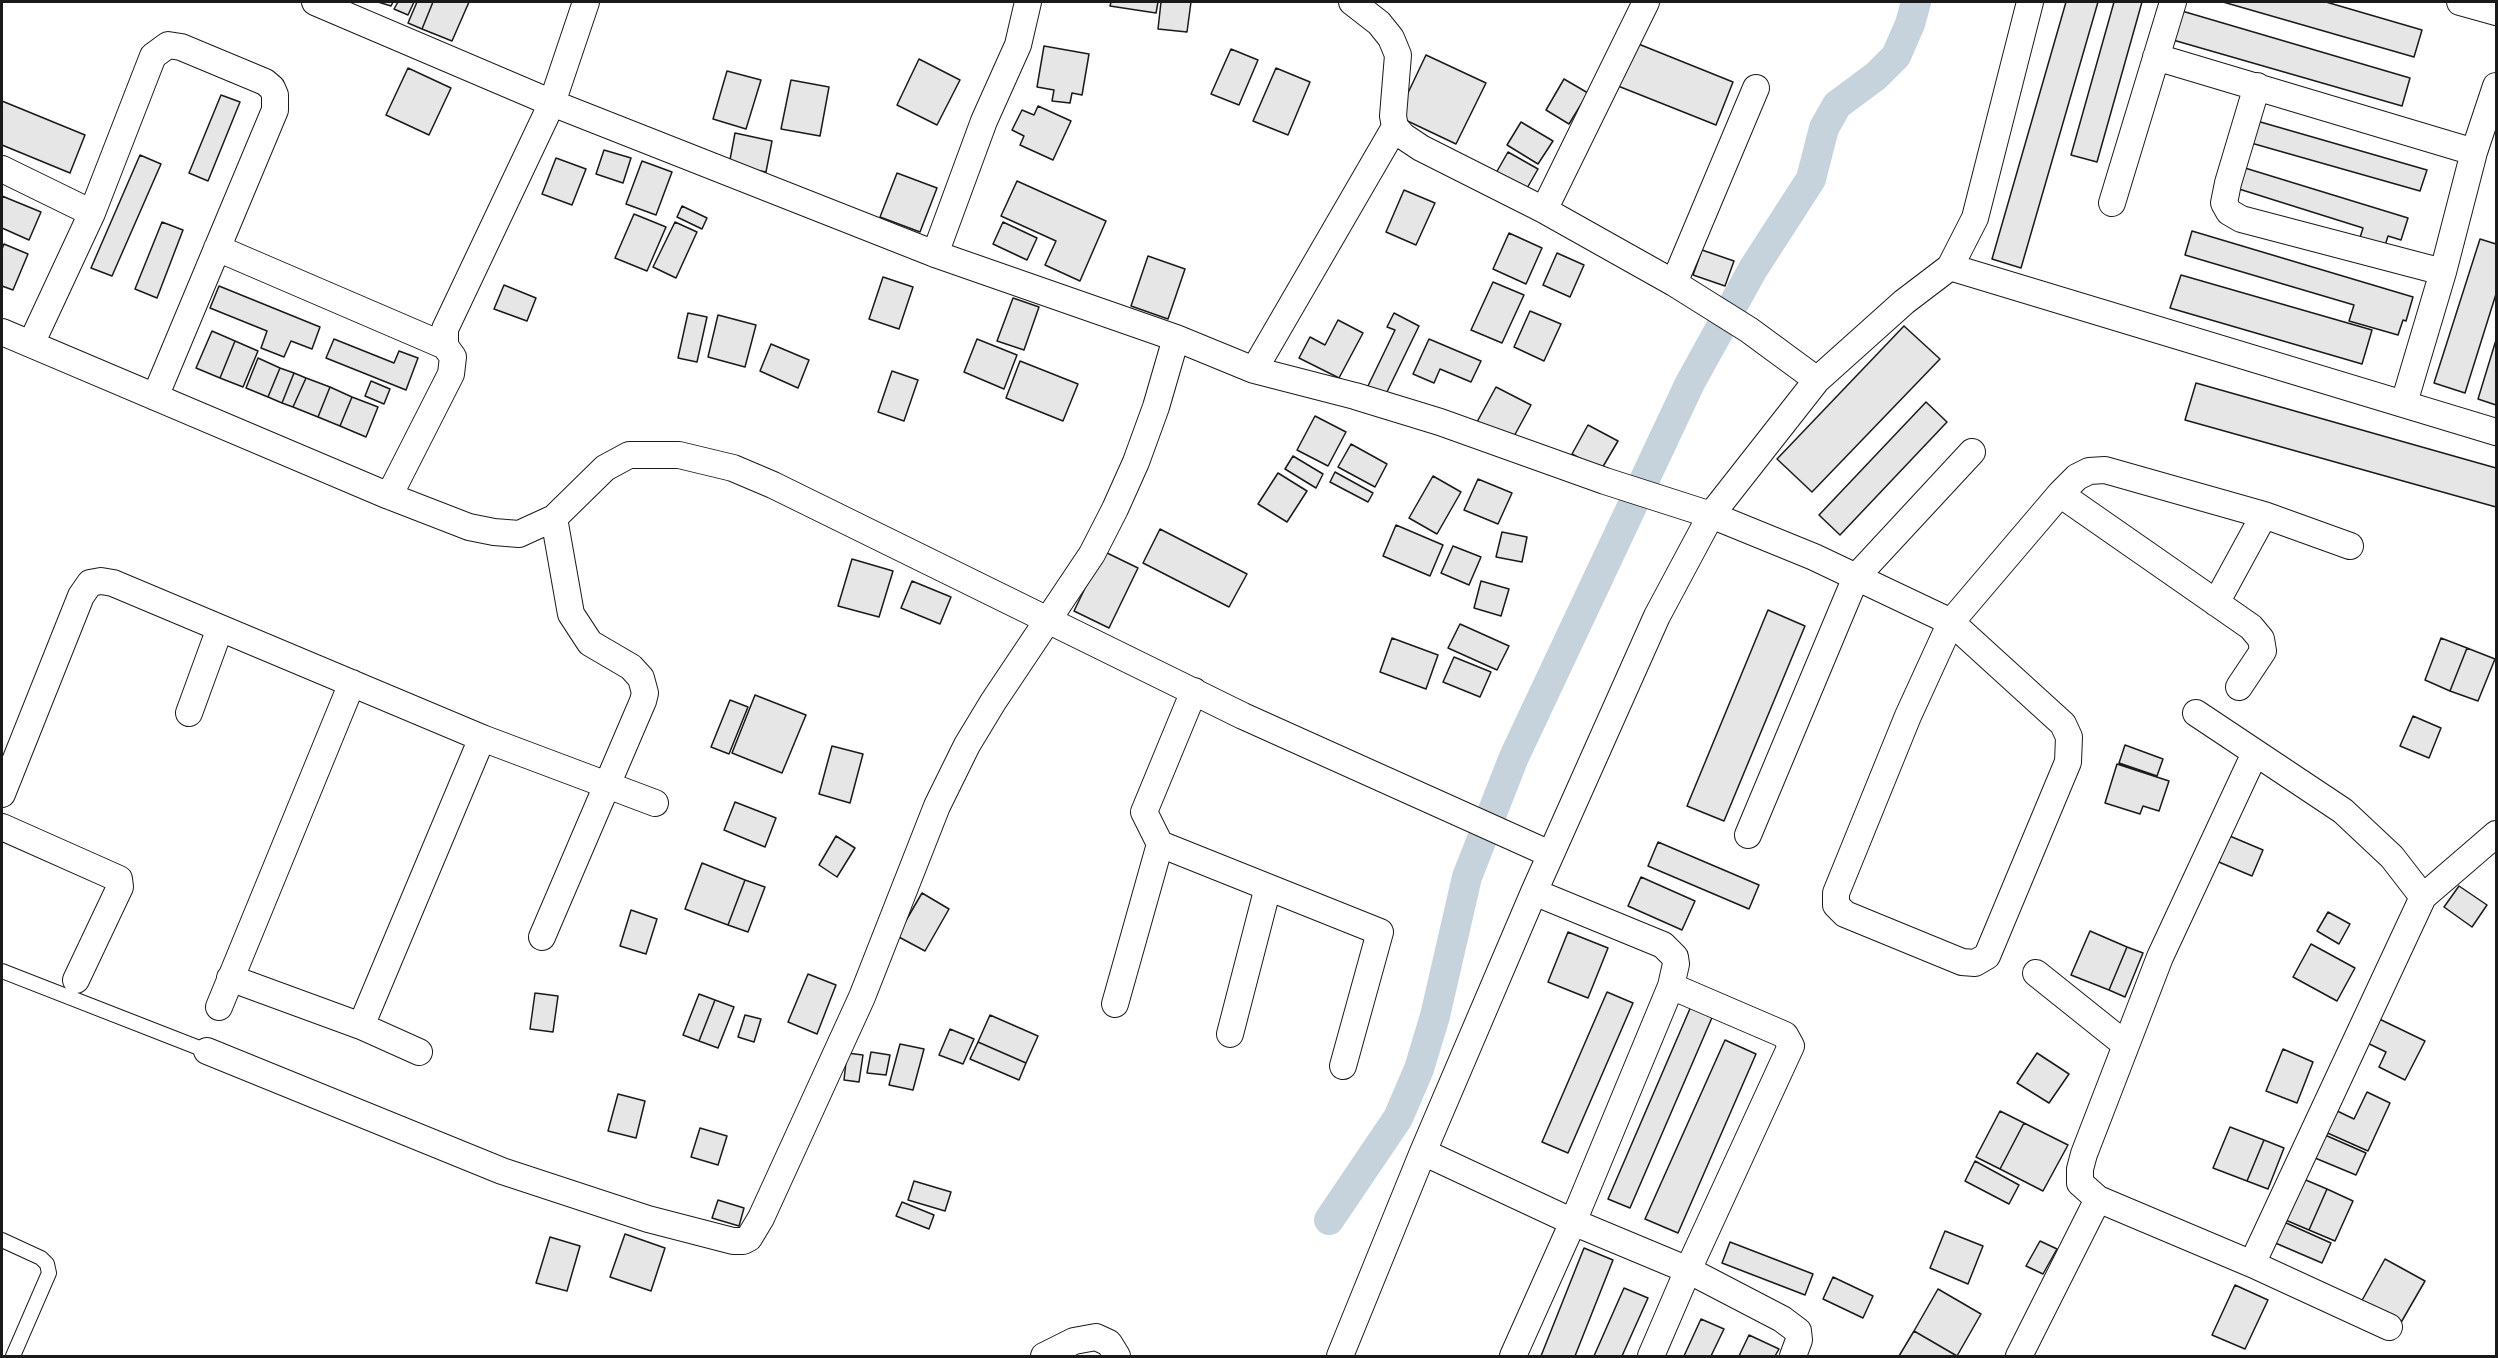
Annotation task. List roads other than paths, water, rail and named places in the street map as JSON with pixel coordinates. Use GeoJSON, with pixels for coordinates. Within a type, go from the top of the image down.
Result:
{"type":"FeatureCollection","features":[{"type":"Feature","properties":{"kind":"street"},"geometry":{"type":"LineString","coordinates":[[315,2],[552,103],[935,254],[1176,338],[1254,370],[1355,396],[1440,422],[1605,481],[1661,497],[1711,515],[1856,577],[1951,622],[2063,724],[2068,737],[2068,762],[2058,781],[1987,956],[1975,963],[1962,962],[1845,914],[1836,904],[1836,893],[1899,738],[1951,622],[2060,494],[2077,477],[2089,471],[2105,470],[2264,515],[2350,546]]}},
{"type":"Feature","properties":{"kind":"street"},"geometry":{"type":"LineString","coordinates":[[445,346],[445,329],[552,103],[586,2]]}},
{"type":"Feature","properties":{"kind":"street"},"geometry":{"type":"LineString","coordinates":[[935,254],[984,121],[1018,45],[1028,2]]}},
{"type":"Feature","properties":{"kind":"street"},"geometry":{"type":"LineString","coordinates":[[1352,2],[1379,23],[1391,38],[1398,55],[1393,116],[1395,127],[1403,136],[1421,148],[1544,210],[1674,283],[1749,330],[1817,380]]}},
{"type":"Feature","properties":{"kind":"street"},"geometry":{"type":"LineString","coordinates":[[1544,210],[1646,2]]}},
{"type":"Feature","properties":{"kind":"street"},"geometry":{"type":"LineString","coordinates":[[1340,1356],[1423,1152],[1550,854],[1657,616],[1711,515],[1817,380],[1904,302],[1950,267],[1975,218],[2030,2]]}},
{"type":"Feature","properties":{"kind":"street"},"geometry":{"type":"LineString","coordinates":[[2112,203],[2173,2]]}},
{"type":"Feature","properties":{"kind":"street"},"geometry":{"type":"LineString","coordinates":[[2460,2],[2496,12]]}},
{"type":"Feature","properties":{"kind":"street"},"geometry":{"type":"LineString","coordinates":[[31,344],[92,213],[153,56],[168,45],[181,47],[265,82],[272,88],[275,95],[275,110],[155,397]]}},
{"type":"Feature","properties":{"kind":"street"},"geometry":{"type":"LineString","coordinates":[[2156,57],[2474,152]]}},
{"type":"Feature","properties":{"kind":"street"},"geometry":{"type":"LineString","coordinates":[[2257,86],[2228,183],[2224,203],[2229,212],[2241,219],[2443,272]]}},
{"type":"Feature","properties":{"kind":"street"},"geometry":{"type":"LineString","coordinates":[[2404,403],[2443,272],[2474,152],[2496,86]]}},
{"type":"Feature","properties":{"kind":"street"},"geometry":{"type":"LineString","coordinates":[[1674,283],[1756,88]]}},
{"type":"Feature","properties":{"kind":"street"},"geometry":{"type":"LineString","coordinates":[[1254,370],[1395,127]]}},
{"type":"Feature","properties":{"kind":"street"},"geometry":{"type":"LineString","coordinates":[[2,169],[92,213]]}},
{"type":"Feature","properties":{"kind":"street"},"geometry":{"type":"LineString","coordinates":[[217,248],[445,346],[453,357],[451,374],[389,496]]}},
{"type":"Feature","properties":{"kind":"street"},"geometry":{"type":"LineString","coordinates":[[1950,267],[2496,432]]}},
{"type":"Feature","properties":{"kind":"street"},"geometry":{"type":"LineString","coordinates":[[2,332],[389,496],[469,527],[494,532],[519,534],[554,518],[605,468],[629,455],[680,455],[733,468],[773,485],[1194,691],[1550,854]]}},
{"type":"Feature","properties":{"kind":"street"},"geometry":{"type":"LineString","coordinates":[[207,1051],[502,1171],[648,1219],[733,1241],[743,1241],[749,1238],[761,1218],[862,997],[914,862],[955,770],[993,702],[1092,554],[1115,509],[1136,462],[1156,407],[1176,338]]}},
{"type":"Feature","properties":{"kind":"street"},"geometry":{"type":"LineString","coordinates":[[1748,834],[1856,577],[1972,452]]}},
{"type":"Feature","properties":{"kind":"street"},"geometry":{"type":"LineString","coordinates":[[2060,494],[2251,627],[2261,639],[2263,651],[2239,687]]}},
{"type":"Feature","properties":{"kind":"street"},"geometry":{"type":"LineString","coordinates":[[2216,603],[2264,515]]}},
{"type":"Feature","properties":{"kind":"street"},"geometry":{"type":"LineString","coordinates":[[542,937],[608,786],[645,693],[641,678],[631,667],[590,643],[571,614],[554,518]]}},
{"type":"Feature","properties":{"kind":"street"},"geometry":{"type":"LineString","coordinates":[[2,794],[81,596],[90,583],[101,580],[113,583],[482,738],[655,803]]}},
{"type":"Feature","properties":{"kind":"street"},"geometry":{"type":"LineString","coordinates":[[189,713],[219,628]]}},
{"type":"Feature","properties":{"kind":"street"},"geometry":{"type":"LineString","coordinates":[[219,1007],[352,683]]}},
{"type":"Feature","properties":{"kind":"street"},"geometry":{"type":"LineString","coordinates":[[1194,691],[1144,812],[1160,844],[1380,932],[1343,1066]]}},
{"type":"Feature","properties":{"kind":"street"},"geometry":{"type":"LineString","coordinates":[[2196,713],[2343,811],[2392,857],[2423,897]]}},
{"type":"Feature","properties":{"kind":"street"},"geometry":{"type":"LineString","coordinates":[[361,1026],[482,738]]}},
{"type":"Feature","properties":{"kind":"street"},"geometry":{"type":"LineString","coordinates":[[2256,753],[2160,957],[2080,1169],[2080,1183],[2098,1199],[2252,1264],[2389,1327]]}},
{"type":"Feature","properties":{"kind":"street"},"geometry":{"type":"LineString","coordinates":[[2,826],[118,879],[120,887],[76,980]]}},
{"type":"Feature","properties":{"kind":"street"},"geometry":{"type":"LineString","coordinates":[[2252,1264],[2423,897],[2496,834]]}},
{"type":"Feature","properties":{"kind":"street"},"geometry":{"type":"LineString","coordinates":[[1115,1004],[1160,844]]}},
{"type":"Feature","properties":{"kind":"street"},"geometry":{"type":"LineString","coordinates":[[1230,1034],[1268,887]]}},
{"type":"Feature","properties":{"kind":"street"},"geometry":{"type":"LineString","coordinates":[[1513,1356],[1573,1222],[1675,974],[1675,957],[1663,945],[1534,892]]}},
{"type":"Feature","properties":{"kind":"street"},"geometry":{"type":"LineString","coordinates":[[2036,973],[2127,1045]]}},
{"type":"Feature","properties":{"kind":"street"},"geometry":{"type":"LineString","coordinates":[[230,978],[361,1026],[419,1052]]}},
{"type":"Feature","properties":{"kind":"street"},"geometry":{"type":"LineString","coordinates":[[1651,1356],[1791,1046],[1785,1035],[1671,986]]}},
{"type":"Feature","properties":{"kind":"street"},"geometry":{"type":"LineString","coordinates":[[1423,1152],[1573,1222],[1688,1270],[1793,1326],[1798,1331],[1799,1340],[1793,1356]]}},
{"type":"Feature","properties":{"kind":"street"},"geometry":{"type":"LineString","coordinates":[[2019,1356],[2098,1199]]}},
{"type":"Feature","properties":{"kind":"street"},"geometry":{"type":"LineString","coordinates":[[1044,1356],[1074,1341],[1096,1337],[1109,1344],[1117,1356]]}},
{"type":"Feature","properties":{"kind":"lane"},"geometry":{"type":"LineString","coordinates":[[2,971],[207,1051]]}},
{"type":"Feature","properties":{"kind":"lane"},"geometry":{"type":"LineString","coordinates":[[2,1240],[41,1257],[47,1264],[49,1274],[13,1356]]}},
{"type":"Feature","properties":{"kind":"waterway"},"geometry":{"type":"LineString","coordinates":[[1329,1220],[1398,1118],[1419,1069],[1435,1016],[1467,877],[1514,757],[1690,383],[1753,269],[1811,179],[1824,128],[1837,105],[1876,76],[1896,56],[1910,24],[1916,2]]}}]}
